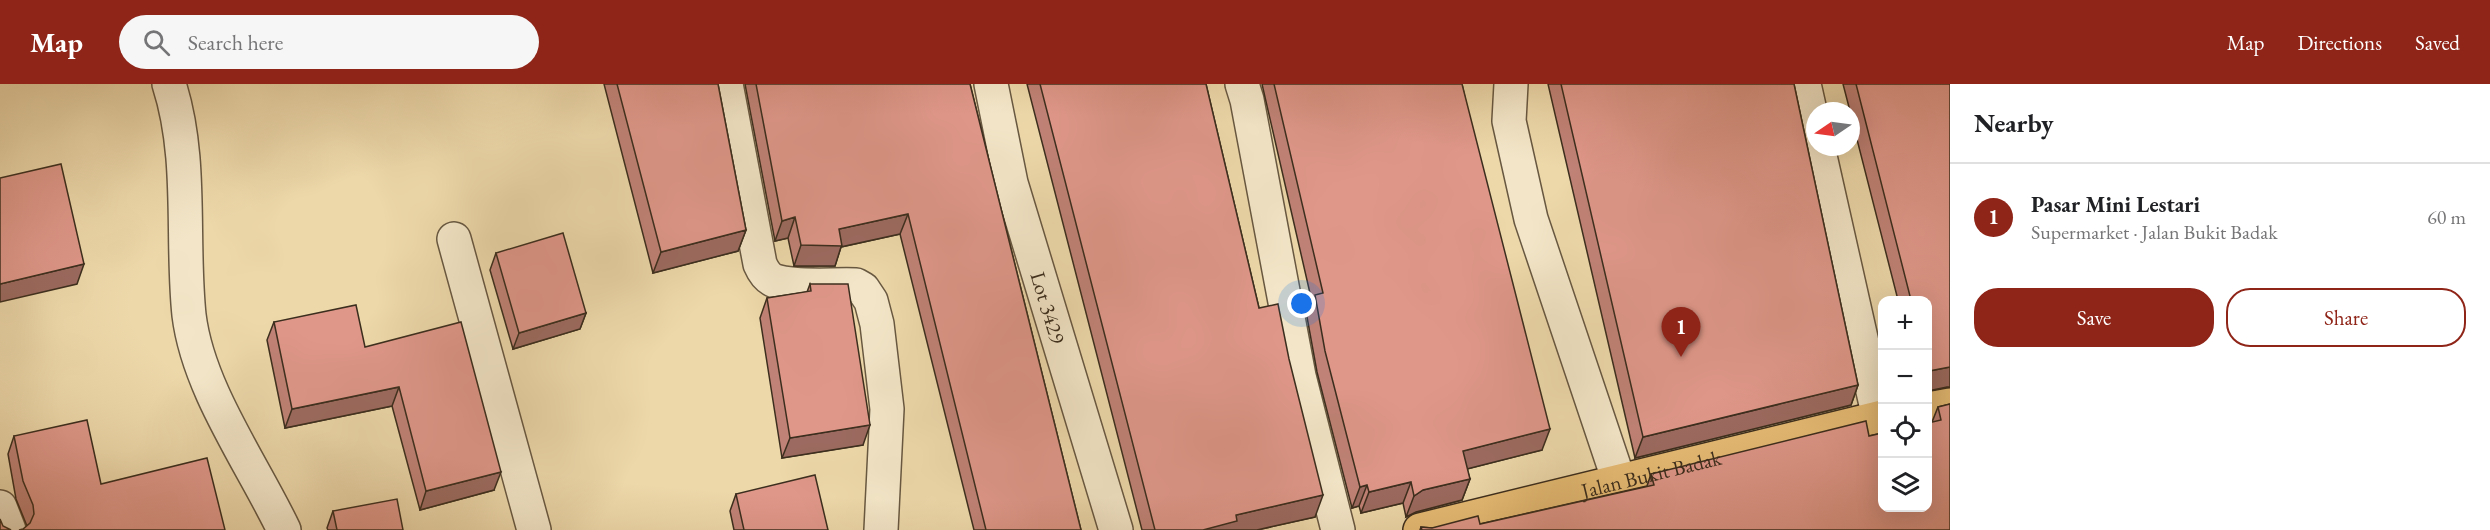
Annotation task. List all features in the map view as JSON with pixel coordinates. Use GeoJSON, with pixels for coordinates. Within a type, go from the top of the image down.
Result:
{"type":"FeatureCollection","features":[{"type":"Feature","properties":{"kind":"main road"},"geometry":{"type":"LineString","coordinates":[[1932,408],[1950,405]]}},
{"type":"Feature","properties":{"kind":"main road","name":"Jalan Bukit Badak"},"geometry":{"type":"LineString","coordinates":[[1420,530],[1878,418]]}},
{"type":"Feature","properties":{"kind":"street"},"geometry":{"type":"LineString","coordinates":[[170,84],[183,157],[189,316],[201,368],[284,530]]}},
{"type":"Feature","properties":{"kind":"street"},"geometry":{"type":"LineString","coordinates":[[726,84],[760,264],[765,274],[774,281],[856,285],[863,289],[871,301],[877,324],[887,409],[881,530]]}},
{"type":"Feature","properties":{"kind":"street","name":"Lot 3429"},"geometry":{"type":"LineString","coordinates":[[991,84],[1011,183],[1116,530]]}},
{"type":"Feature","properties":{"kind":"street"},"geometry":{"type":"LineString","coordinates":[[1242,84],[1247,100],[1299,376],[1338,530]]}},
{"type":"Feature","properties":{"kind":"street"},"geometry":{"type":"LineString","coordinates":[[1511,84],[1509,121],[1531,219],[1619,481]]}},
{"type":"Feature","properties":{"kind":"street"},"geometry":{"type":"LineString","coordinates":[[1804,84],[1808,102]]}},
{"type":"Feature","properties":{"kind":"street"},"geometry":{"type":"LineString","coordinates":[[1820,156],[1878,404]]}},
{"type":"Feature","properties":{"kind":"street"},"geometry":{"type":"LineString","coordinates":[[454,239],[534,530]]}},
{"type":"Feature","properties":{"kind":"street"},"geometry":{"type":"LineString","coordinates":[[0,507],[9,530]]}},
{"type":"Feature","properties":{"kind":"building"},"geometry":{"type":"Polygon","coordinates":[[[617,84],[718,84],[746,230],[661,252],[617,84]]]}},
{"type":"Feature","properties":{"kind":"building"},"geometry":{"type":"Polygon","coordinates":[[[756,84],[970,84],[1081,530],[986,530],[908,214],[839,229],[842,246],[801,245],[795,217],[782,221],[756,84]]]}},
{"type":"Feature","properties":{"kind":"building"},"geometry":{"type":"Polygon","coordinates":[[[1040,84],[1206,84],[1259,308],[1278,304],[1289,359],[1323,495],[1236,515],[1237,521],[1203,530],[1155,530],[1040,84]]]}},
{"type":"Feature","properties":{"kind":"building"},"geometry":{"type":"Polygon","coordinates":[[[1274,84],[1462,84],[1550,429],[1463,451],[1470,479],[1423,490],[1414,496],[1411,482],[1369,492],[1367,485],[1360,487],[1325,351],[1315,295],[1323,293],[1274,84]]]}},
{"type":"Feature","properties":{"kind":"building"},"geometry":{"type":"Polygon","coordinates":[[[1561,84],[1794,84],[1806,140],[1806,156],[1809,156],[1858,385],[1643,437],[1561,84]]]}},
{"type":"Feature","properties":{"kind":"building"},"geometry":{"type":"Polygon","coordinates":[[[1856,84],[1950,84],[1950,367],[1932,370],[1932,296],[1910,296],[1856,84]]]}},
{"type":"Feature","properties":{"kind":"building"},"geometry":{"type":"Polygon","coordinates":[[[61,164],[84,264],[0,284],[0,178],[61,164]]]}},
{"type":"Feature","properties":{"kind":"building"},"geometry":{"type":"Polygon","coordinates":[[[563,233],[586,313],[519,333],[496,253],[563,233]]]}},
{"type":"Feature","properties":{"kind":"building"},"geometry":{"type":"Polygon","coordinates":[[[810,284],[848,284],[870,425],[790,438],[767,298],[811,291],[810,284]]]}},
{"type":"Feature","properties":{"kind":"building"},"geometry":{"type":"Polygon","coordinates":[[[356,305],[365,347],[461,322],[501,472],[426,491],[399,387],[292,409],[274,322],[356,305]]]}},
{"type":"Feature","properties":{"kind":"building"},"geometry":{"type":"Polygon","coordinates":[[[1950,404],[1950,530],[1422,530],[1421,527],[1432,528],[1478,516],[1480,524],[1654,485],[1651,474],[1866,421],[1869,436],[1878,434],[1878,512],[1932,512],[1932,422],[1941,420],[1938,407],[1950,404]]]}},
{"type":"Feature","properties":{"kind":"building"},"geometry":{"type":"Polygon","coordinates":[[[87,420],[101,484],[207,458],[225,530],[19,530],[30,523],[34,514],[33,505],[23,481],[14,436],[87,420]]]}},
{"type":"Feature","properties":{"kind":"building"},"geometry":{"type":"Polygon","coordinates":[[[815,475],[828,530],[744,530],[736,494],[815,475]]]}},
{"type":"Feature","properties":{"kind":"building"},"geometry":{"type":"Polygon","coordinates":[[[397,499],[403,530],[337,530],[333,511],[397,499]]]}},
{"type":"Feature","properties":{"kind":"building"},"geometry":{"type":"Polygon","coordinates":[[[0,519],[3,526],[11,530],[0,530],[0,519]]]}},
{"type":"Feature","properties":{"kind":"place","name":"Pasar Mini Lestari"},"geometry":{"type":"Point","coordinates":[1681,357]}}]}
